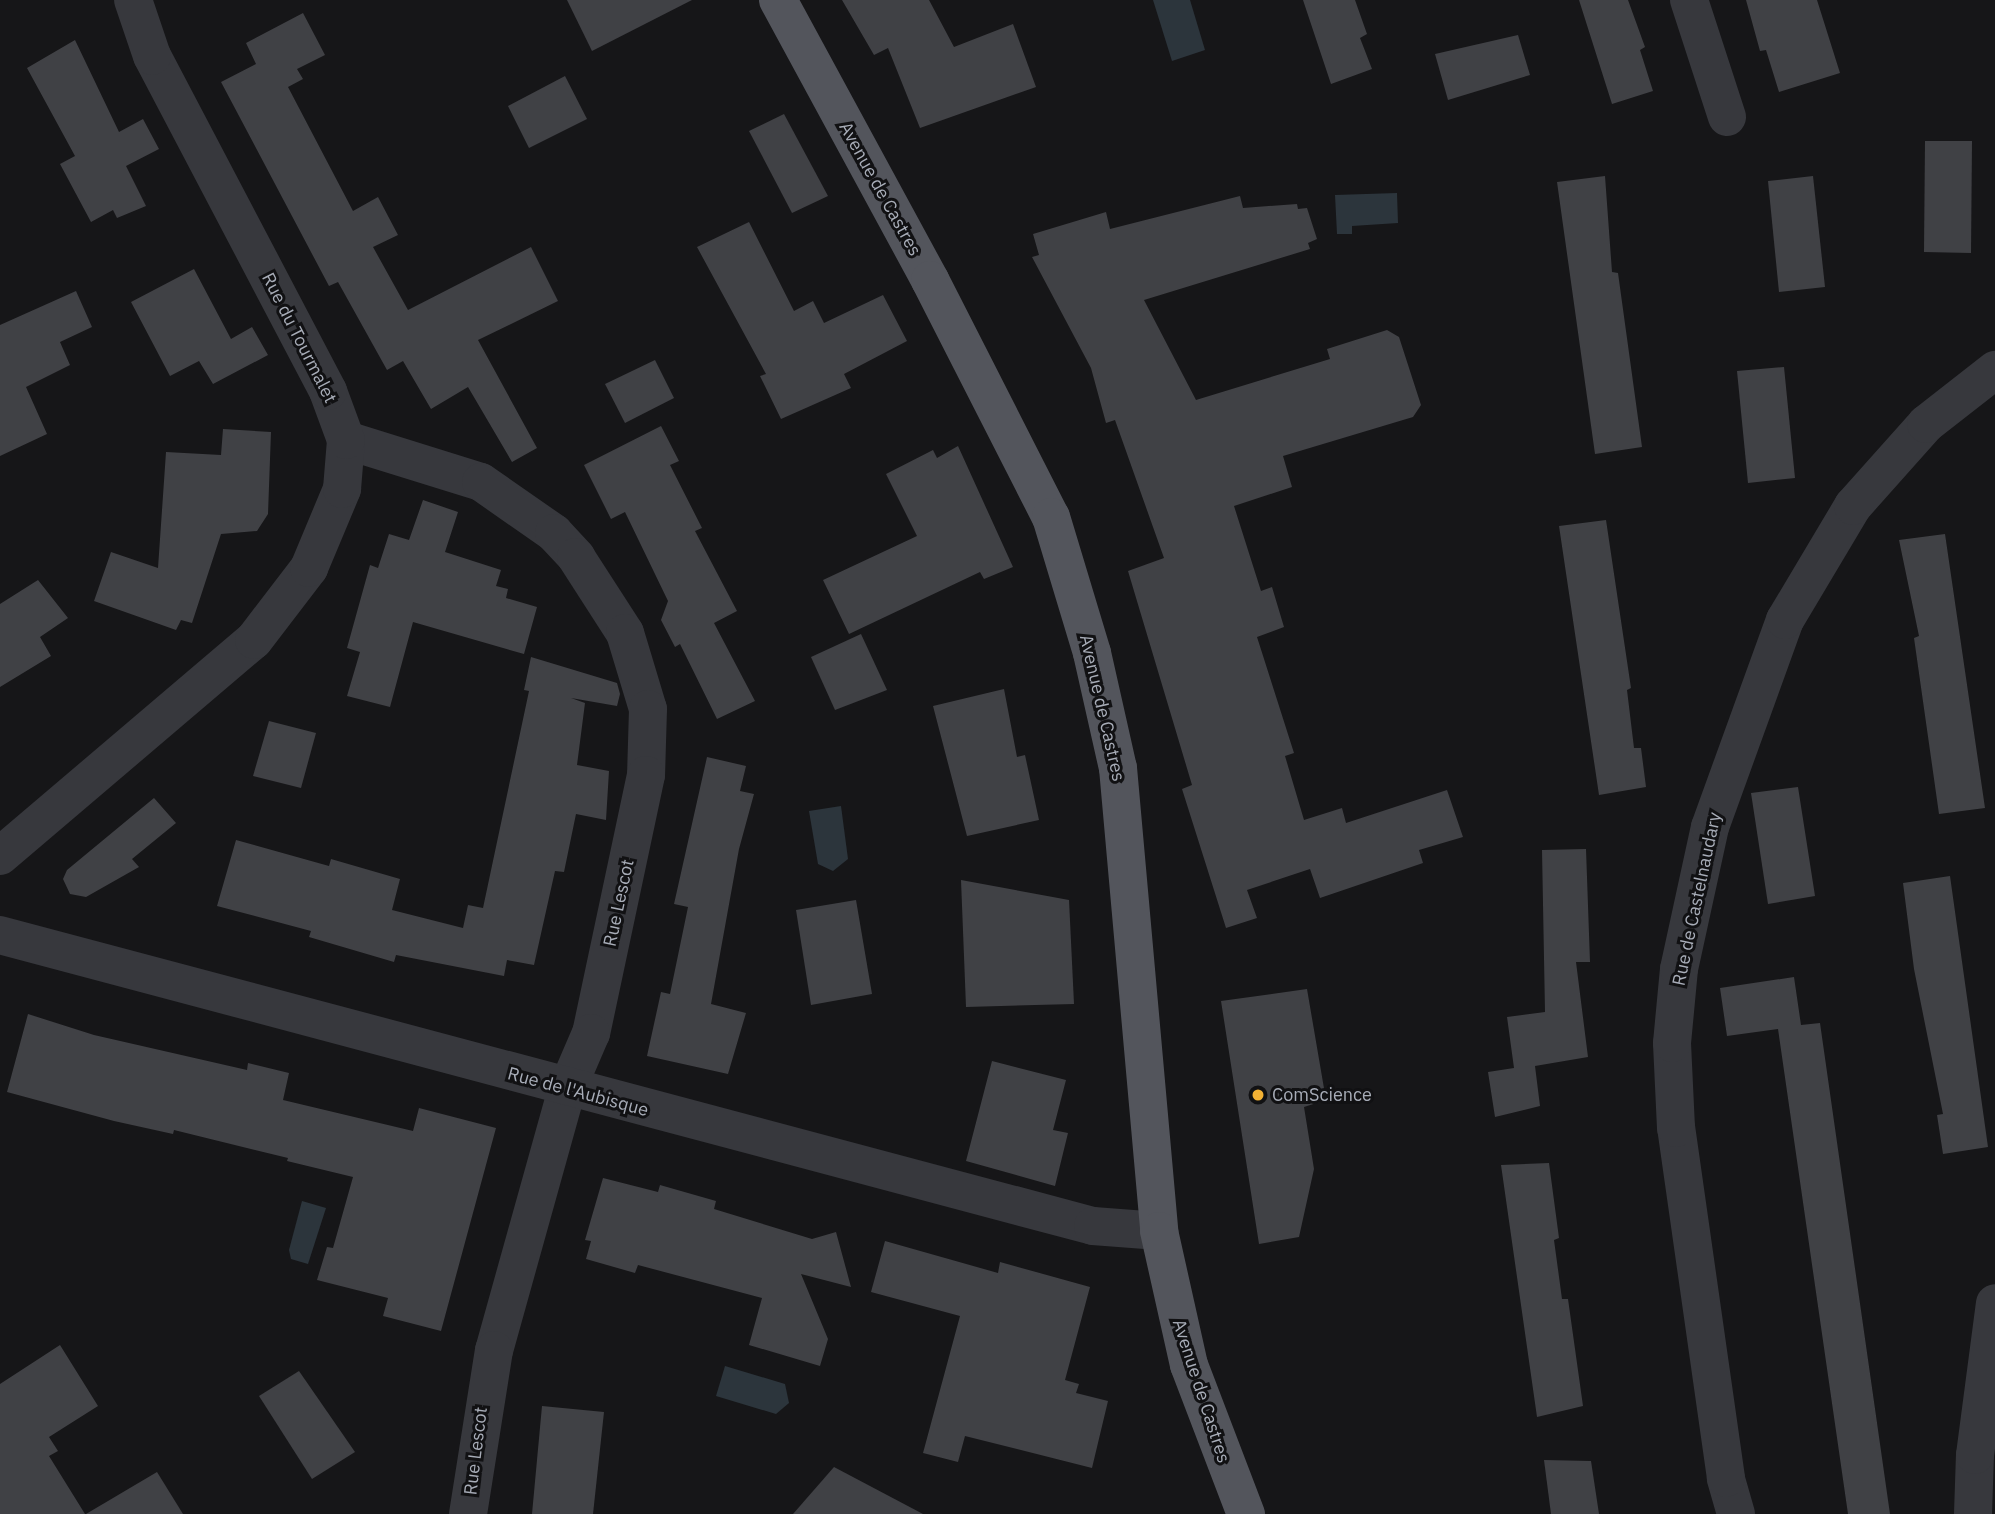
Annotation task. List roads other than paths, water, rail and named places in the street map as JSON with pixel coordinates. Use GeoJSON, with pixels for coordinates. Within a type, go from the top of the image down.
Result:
{"type":"FeatureCollection","features":[{"type":"Feature","properties":{"kind":"main road","name":"Avenue de Castres"},"geometry":{"type":"LineString","coordinates":[[778,0],[1024,460],[1054,530],[1092,653],[1118,768],[1159,1231],[1189,1365],[1246,1514]]}},
{"type":"Feature","properties":{"kind":"street","name":"Rue du Tourmalet"},"geometry":{"type":"LineString","coordinates":[[0,856],[254,640],[282,608],[327,532],[342,489],[346,440],[328,391],[152,56],[133,0]]}},
{"type":"Feature","properties":{"kind":"street"},"geometry":{"type":"LineString","coordinates":[[1689,0],[1727,117]]}},
{"type":"Feature","properties":{"kind":"street","name":"Rue de Castelnaudary"},"geometry":{"type":"LineString","coordinates":[[1736,1514],[1726,1478],[1676,1128],[1672,1042],[1679,969],[1710,827],[1785,620],[1853,506],[1926,424],[1995,370]]}},
{"type":"Feature","properties":{"kind":"street","name":"Rue Lescot"},"geometry":{"type":"LineString","coordinates":[[346,440],[481,482],[522,507],[576,557],[625,633],[638,666],[648,709],[646,775],[590,1033],[567,1089],[494,1350],[468,1514]]}},
{"type":"Feature","properties":{"kind":"street","name":"Rue de l'Aubisque"},"geometry":{"type":"LineString","coordinates":[[0,935],[567,1089],[1093,1226],[1159,1231]]}},
{"type":"Feature","properties":{"kind":"street"},"geometry":{"type":"LineString","coordinates":[[1973,1514],[1975,1455],[1995,1303]]}},
{"type":"Feature","properties":{"kind":"place","name":"ComScience"},"geometry":{"type":"Point","coordinates":[1258,1095]}}]}
